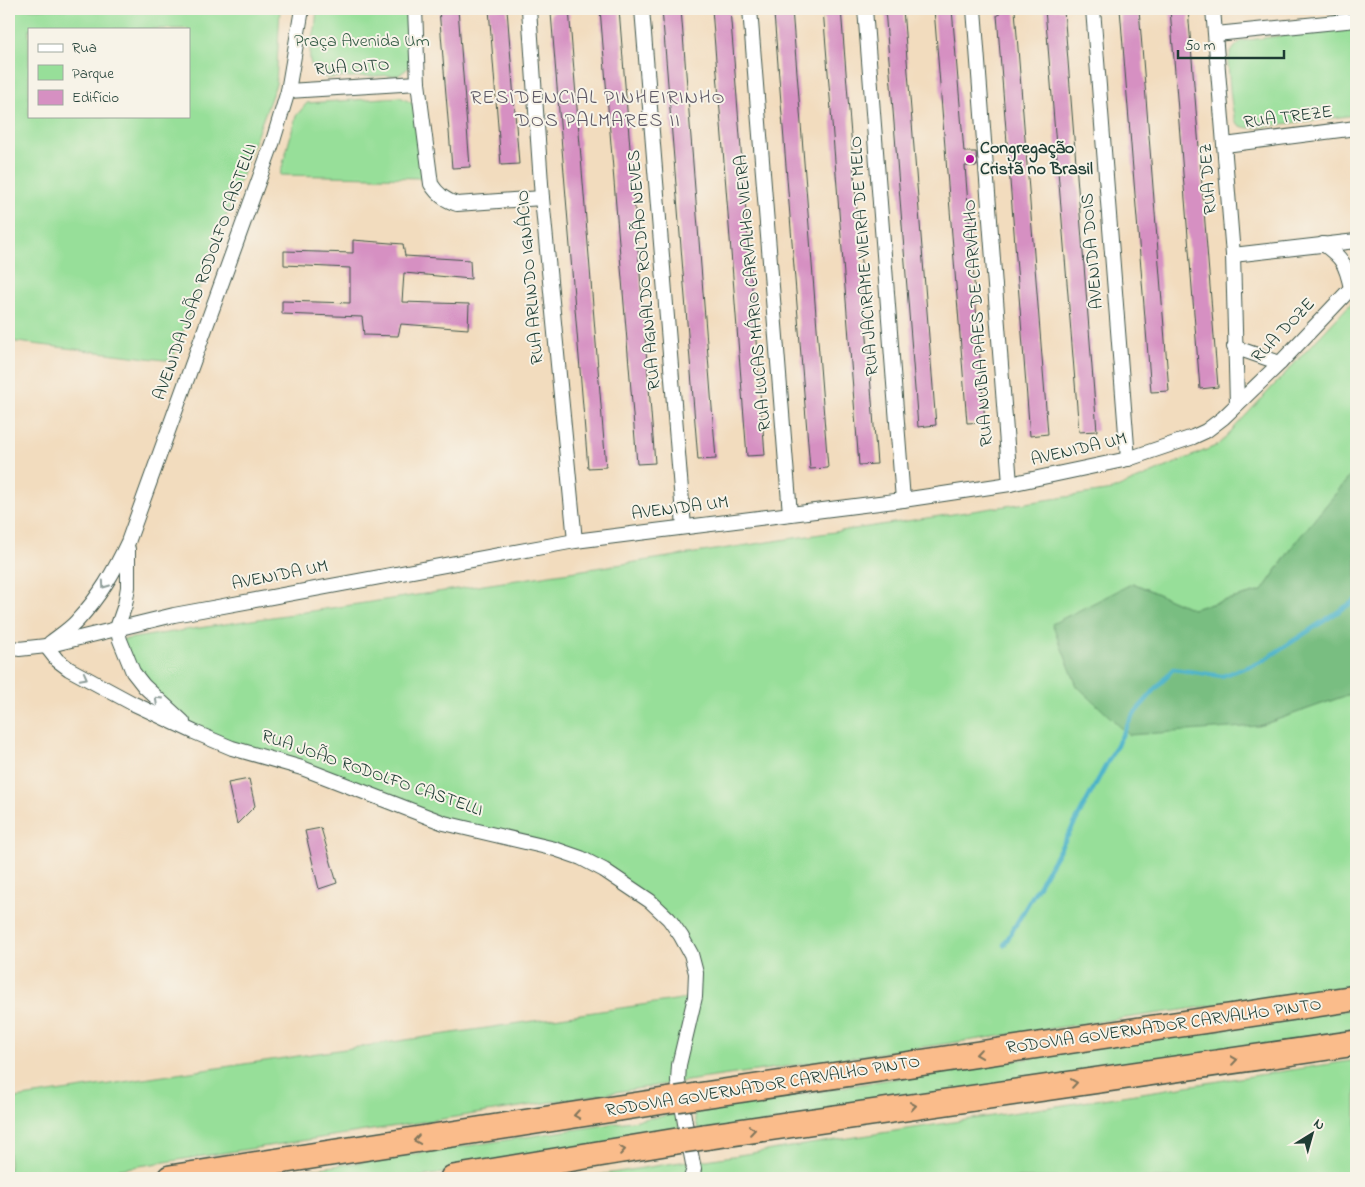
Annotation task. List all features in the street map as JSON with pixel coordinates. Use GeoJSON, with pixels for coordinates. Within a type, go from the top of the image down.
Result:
{"type":"FeatureCollection","features":[{"type":"Feature","properties":{"kind":"highway","name":"RODOVIA GOVERNADOR CARVALHO PINTO"},"geometry":{"type":"LineString","coordinates":[[170,1178],[687,1098],[1356,998]]}},
{"type":"Feature","properties":{"kind":"highway"},"geometry":{"type":"LineString","coordinates":[[453,1178],[693,1138],[1356,1043]]}},
{"type":"Feature","properties":{"kind":"street","name":"AVENIDA JOÃO RODOLFO CASTELLI"},"geometry":{"type":"LineString","coordinates":[[46,646],[76,622],[98,596],[115,571],[128,542],[270,150],[288,91],[302,9]]}},
{"type":"Feature","properties":{"kind":"street"},"geometry":{"type":"LineString","coordinates":[[414,9],[418,83],[431,184],[438,194],[447,201],[457,204],[542,198]]}},
{"type":"Feature","properties":{"kind":"street","name":"RUA ARLINDO IGNÁCIO"},"geometry":{"type":"LineString","coordinates":[[529,9],[542,198],[575,541]]}},
{"type":"Feature","properties":{"kind":"street","name":"RUA AGNALDO ROLDÃO NEVES"},"geometry":{"type":"LineString","coordinates":[[642,9],[684,528]]}},
{"type":"Feature","properties":{"kind":"street","name":"RUA LUCAS MÁRIO CARVALHO VIEIRA"},"geometry":{"type":"LineString","coordinates":[[750,9],[790,514]]}},
{"type":"Feature","properties":{"kind":"street","name":"RUA JACIRAME VIEIRA DE MELO"},"geometry":{"type":"LineString","coordinates":[[864,9],[903,500]]}},
{"type":"Feature","properties":{"kind":"street","name":"RUA NUBIA PAES DE CARVALHO"},"geometry":{"type":"LineString","coordinates":[[974,9],[1010,484]]}},
{"type":"Feature","properties":{"kind":"street","name":"AVENIDA DOIS"},"geometry":{"type":"LineString","coordinates":[[1093,9],[1128,460]]}},
{"type":"Feature","properties":{"kind":"street","name":"RUA DEZ"},"geometry":{"type":"LineString","coordinates":[[1213,9],[1233,255],[1237,404]]}},
{"type":"Feature","properties":{"kind":"street"},"geometry":{"type":"LineString","coordinates":[[1216,34],[1356,20]]}},
{"type":"Feature","properties":{"kind":"street","name":"RUA OITO"},"geometry":{"type":"LineString","coordinates":[[288,91],[418,83]]}},
{"type":"Feature","properties":{"kind":"street","name":"RUA TREZE"},"geometry":{"type":"LineString","coordinates":[[1225,145],[1356,128]]}},
{"type":"Feature","properties":{"kind":"street"},"geometry":{"type":"LineString","coordinates":[[1233,255],[1356,241]]}},
{"type":"Feature","properties":{"kind":"street"},"geometry":{"type":"LineString","coordinates":[[1323,244],[1336,253],[1344,262],[1354,285]]}},
{"type":"Feature","properties":{"kind":"street","name":"RUA DOZE"},"geometry":{"type":"LineString","coordinates":[[1237,404],[1280,363],[1354,285]]}},
{"type":"Feature","properties":{"kind":"street"},"geometry":{"type":"LineString","coordinates":[[1234,347],[1280,363]]}},
{"type":"Feature","properties":{"kind":"street","name":"AVENIDA UM"},"geometry":{"type":"LineString","coordinates":[[46,646],[117,628],[194,612],[575,541],[903,500],[1010,484],[1128,460],[1206,431],[1237,404]]}},
{"type":"Feature","properties":{"kind":"street"},"geometry":{"type":"LineString","coordinates":[[128,542],[128,587],[117,628],[120,640],[133,672],[144,686],[194,732]]}},
{"type":"Feature","properties":{"kind":"street"},"geometry":{"type":"LineString","coordinates":[[9,647],[20,649],[46,646]]}},
{"type":"Feature","properties":{"kind":"street","name":"RUA JOÃO RODOLFO CASTELLI"},"geometry":{"type":"LineString","coordinates":[[46,646],[56,660],[69,669],[132,703],[194,732],[232,748],[302,768],[444,822],[555,849],[581,858],[604,870],[650,901],[669,919],[681,936],[690,954],[696,973],[695,997],[679,1064],[678,1081],[684,1123],[694,1169],[691,1178]]}},
{"type":"Feature","properties":{"kind":"green space"},"geometry":{"type":"Polygon","coordinates":[[[9,9],[280,9],[276,84],[172,361],[9,341],[9,9]]]}},
{"type":"Feature","properties":{"kind":"green space","name":"Praça Avenida Um"},"geometry":{"type":"Polygon","coordinates":[[[317,9],[412,9],[412,62],[399,75],[327,78],[319,74],[311,64],[310,58],[317,9]]]}},
{"type":"Feature","properties":{"kind":"green space"},"geometry":{"type":"Polygon","coordinates":[[[1356,25],[1356,115],[1252,128],[1244,127],[1237,123],[1232,104],[1228,63],[1232,50],[1239,43],[1242,41],[1356,25]]]}},
{"type":"Feature","properties":{"kind":"green space"},"geometry":{"type":"Polygon","coordinates":[[[400,97],[412,103],[419,114],[422,178],[280,175],[296,116],[307,103],[400,97]]]}},
{"type":"Feature","properties":{"kind":"green space"},"geometry":{"type":"Polygon","coordinates":[[[1356,298],[1356,469],[1296,542],[1262,591],[1192,609],[1133,583],[1259,726],[1356,692],[1356,985],[700,1079],[62,1178],[9,1178],[9,1099],[695,997],[696,973],[677,930],[612,868],[476,830],[187,729],[133,672],[120,640],[1112,490],[1218,445],[1356,298]]]}},
{"type":"Feature","properties":{"kind":"green space"},"geometry":{"type":"Polygon","coordinates":[[[1356,469],[1356,692],[1259,726],[1129,735],[1077,686],[1052,624],[1133,583],[1192,609],[1262,591],[1299,538],[1356,469]]]}},
{"type":"Feature","properties":{"kind":"green space"},"geometry":{"type":"Polygon","coordinates":[[[1356,1009],[1356,1033],[699,1133],[694,1113],[879,1081],[1356,1009]]]}},
{"type":"Feature","properties":{"kind":"green space"},"geometry":{"type":"Polygon","coordinates":[[[1356,1060],[1356,1178],[699,1178],[700,1161],[1356,1060]]]}},
{"type":"Feature","properties":{"kind":"green space"},"geometry":{"type":"Polygon","coordinates":[[[677,1114],[680,1135],[413,1178],[255,1178],[677,1114]]]}},
{"type":"Feature","properties":{"kind":"green space"},"geometry":{"type":"Polygon","coordinates":[[[687,1161],[690,1164],[687,1178],[580,1178],[687,1161]]]}},
{"type":"Feature","properties":{"kind":"building"},"geometry":{"type":"Polygon","coordinates":[[[439,9],[458,9],[470,167],[452,168],[439,9]]]}},
{"type":"Feature","properties":{"kind":"building"},"geometry":{"type":"Polygon","coordinates":[[[489,9],[507,9],[519,164],[501,165],[489,9]]]}},
{"type":"Feature","properties":{"kind":"building"},"geometry":{"type":"Polygon","coordinates":[[[569,9],[606,467],[588,468],[551,13],[554,13],[553,10],[569,9]]]}},
{"type":"Feature","properties":{"kind":"building"},"geometry":{"type":"Polygon","coordinates":[[[600,9],[619,9],[655,463],[637,464],[600,9]]]}},
{"type":"Feature","properties":{"kind":"building"},"geometry":{"type":"Polygon","coordinates":[[[662,9],[681,9],[716,459],[698,460],[662,9]]]}},
{"type":"Feature","properties":{"kind":"building"},"geometry":{"type":"Polygon","coordinates":[[[712,9],[730,9],[765,455],[747,456],[712,9]]]}},
{"type":"Feature","properties":{"kind":"building"},"geometry":{"type":"Polygon","coordinates":[[[792,9],[828,468],[810,469],[774,14],[776,14],[776,10],[792,9]]]}},
{"type":"Feature","properties":{"kind":"building"},"geometry":{"type":"Polygon","coordinates":[[[823,9],[841,9],[877,464],[859,465],[823,9]]]}},
{"type":"Feature","properties":{"kind":"building"},"geometry":{"type":"Polygon","coordinates":[[[885,9],[903,9],[936,425],[918,427],[885,9]]]}},
{"type":"Feature","properties":{"kind":"building"},"geometry":{"type":"Polygon","coordinates":[[[934,9],[952,9],[964,152],[976,152],[977,166],[965,166],[985,422],[967,423],[934,9]]]}},
{"type":"Feature","properties":{"kind":"building"},"geometry":{"type":"Polygon","coordinates":[[[1045,9],[1064,10],[1097,431],[1079,432],[1045,9]]]}},
{"type":"Feature","properties":{"kind":"building"},"geometry":{"type":"Polygon","coordinates":[[[1120,9],[1139,9],[1169,391],[1151,392],[1120,9]]]}},
{"type":"Feature","properties":{"kind":"building"},"geometry":{"type":"Polygon","coordinates":[[[1170,9],[1188,9],[1218,387],[1200,389],[1170,9]]]}},
{"type":"Feature","properties":{"kind":"building"},"geometry":{"type":"Polygon","coordinates":[[[1015,10],[1048,434],[1030,436],[997,15],[999,15],[999,11],[1015,10]]]}},
{"type":"Feature","properties":{"kind":"building"},"geometry":{"type":"Polygon","coordinates":[[[353,240],[403,244],[405,256],[470,260],[471,279],[404,273],[402,302],[469,304],[468,329],[401,324],[398,336],[364,335],[362,317],[282,314],[282,301],[350,303],[350,268],[284,265],[284,251],[353,253],[353,240]]]}},
{"type":"Feature","properties":{"kind":"building"},"geometry":{"type":"Polygon","coordinates":[[[249,779],[255,806],[237,824],[228,783],[249,779]]]}},
{"type":"Feature","properties":{"kind":"building"},"geometry":{"type":"Polygon","coordinates":[[[321,828],[337,883],[319,889],[305,831],[321,828]]]}},
{"type":"Feature","properties":{"kind":"waterway"},"geometry":{"type":"LineString","coordinates":[[1004,945],[1071,830],[1133,715],[1173,669],[1222,676],[1261,662],[1356,600]]}},
{"type":"Feature","properties":{"kind":"place","name":"Congregação Cristã no Brasil"},"geometry":{"type":"Point","coordinates":[970,159]}},
{"type":"Feature","properties":{"kind":"district","name":"RESIDENCIAL PINHEIRINHO DOS PALMARES II"},"geometry":{"type":"Point","coordinates":[598,110]}}]}
